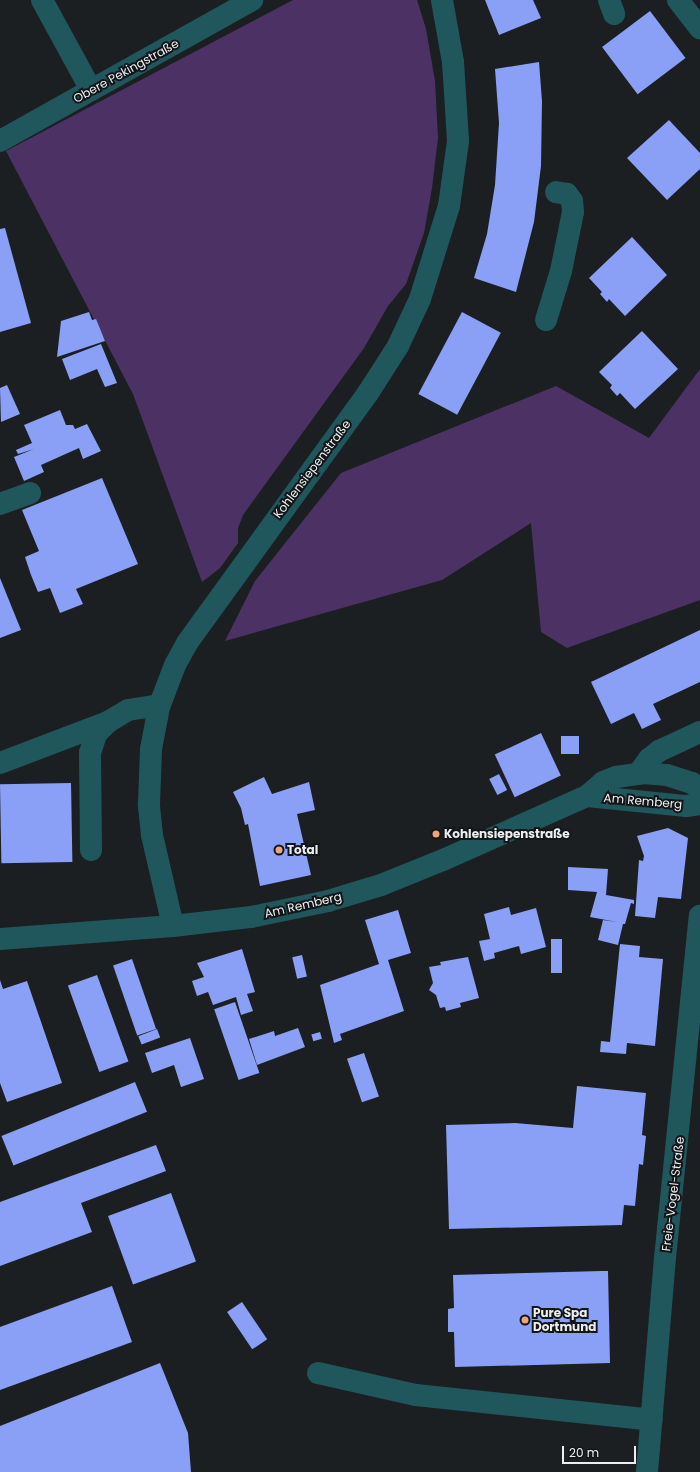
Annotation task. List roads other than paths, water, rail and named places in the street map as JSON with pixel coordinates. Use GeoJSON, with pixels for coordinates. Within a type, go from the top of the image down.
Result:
{"type":"FeatureCollection","features":[{"type":"Feature","properties":{"kind":"street"},"geometry":{"type":"LineString","coordinates":[[42,0],[91,90]]}},
{"type":"Feature","properties":{"kind":"street","name":"Obere Pekingstraße"},"geometry":{"type":"LineString","coordinates":[[0,141],[252,0]]}},
{"type":"Feature","properties":{"kind":"street","name":"Kohlensiepenstraße"},"geometry":{"type":"LineString","coordinates":[[173,926],[152,835],[150,804],[151,749],[160,705],[174,665],[240,566],[368,393],[398,346],[420,299],[449,206],[458,141],[453,62],[442,0]]}},
{"type":"Feature","properties":{"kind":"street"},"geometry":{"type":"LineString","coordinates":[[678,0],[700,28]]}},
{"type":"Feature","properties":{"kind":"street"},"geometry":{"type":"LineString","coordinates":[[546,320],[561,270],[573,212],[572,201],[567,194],[556,192]]}},
{"type":"Feature","properties":{"kind":"street"},"geometry":{"type":"LineString","coordinates":[[0,504],[30,493]]}},
{"type":"Feature","properties":{"kind":"street"},"geometry":{"type":"LineString","coordinates":[[0,764],[108,722],[128,710],[160,705]]}},
{"type":"Feature","properties":{"kind":"street"},"geometry":{"type":"LineString","coordinates":[[91,850],[90,753],[96,734],[108,722]]}},
{"type":"Feature","properties":{"kind":"street"},"geometry":{"type":"LineString","coordinates":[[638,774],[649,758],[659,751],[700,732]]}},
{"type":"Feature","properties":{"kind":"street","name":"Am Remberg"},"geometry":{"type":"LineString","coordinates":[[0,939],[173,926],[251,917],[328,900],[381,885],[587,796],[603,782],[616,777],[638,774],[667,775],[692,783],[700,789]]}},
{"type":"Feature","properties":{"kind":"street","name":"Am Remberg"},"geometry":{"type":"LineString","coordinates":[[587,796],[686,806],[700,804]]}},
{"type":"Feature","properties":{"kind":"street","name":"Freie-Vogel-Straße"},"geometry":{"type":"LineString","coordinates":[[647,1472],[700,916]]}},
{"type":"Feature","properties":{"kind":"street"},"geometry":{"type":"LineString","coordinates":[[318,1373],[416,1395],[652,1420]]}},
{"type":"Feature","properties":{"kind":"place","name":"Kohlensiepenstraße"},"geometry":{"type":"Point","coordinates":[436,834]}},
{"type":"Feature","properties":{"kind":"place","name":"Total"},"geometry":{"type":"Point","coordinates":[279,850]}},
{"type":"Feature","properties":{"kind":"place","name":"Pure Spa Dortmund"},"geometry":{"type":"Point","coordinates":[525,1320]}}]}
